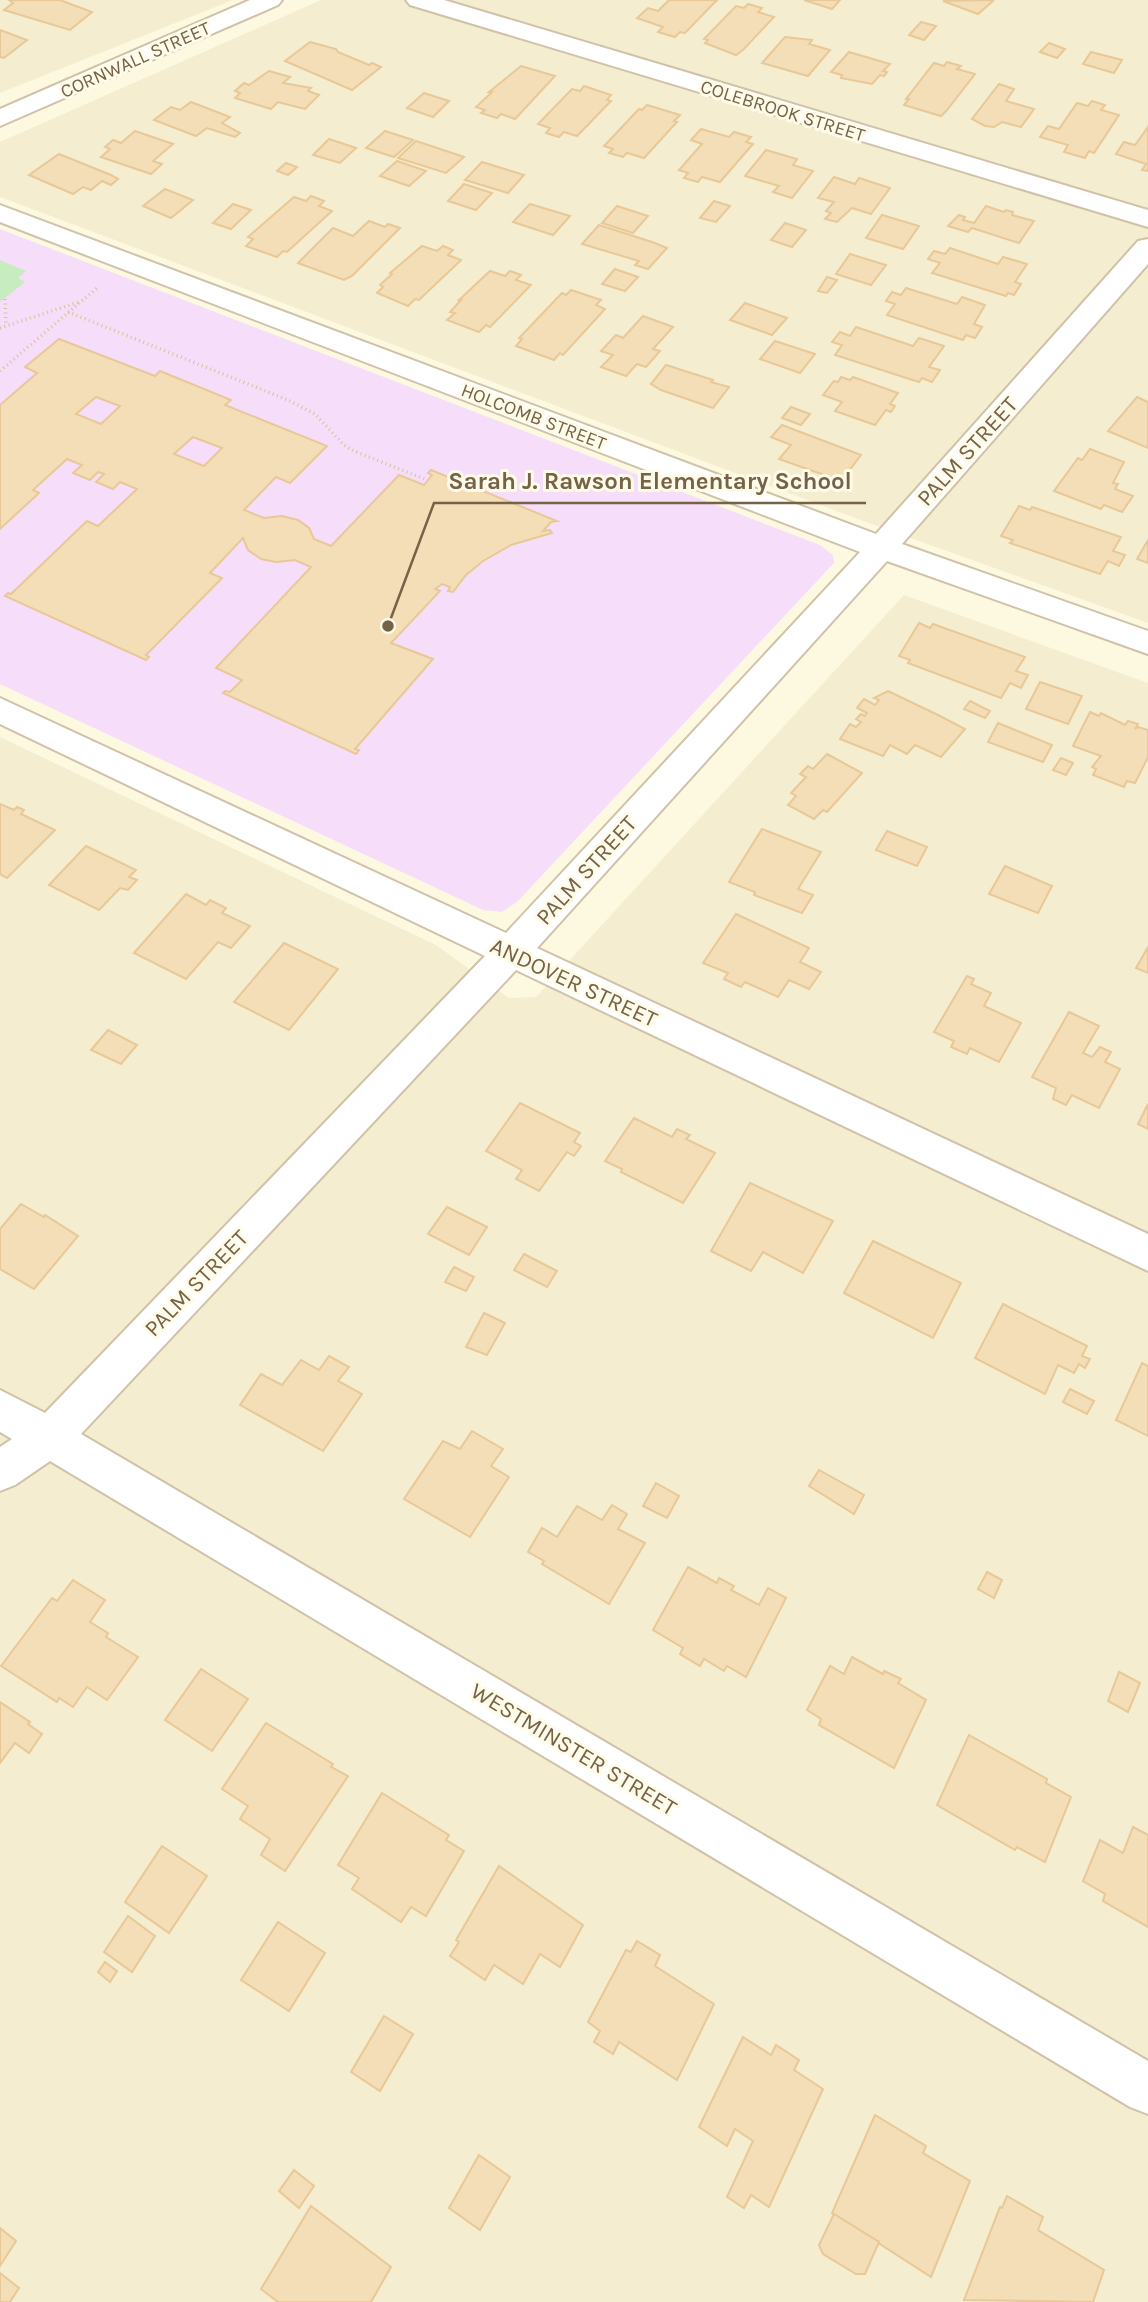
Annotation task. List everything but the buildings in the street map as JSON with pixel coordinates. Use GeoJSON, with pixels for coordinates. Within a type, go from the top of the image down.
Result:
{"type":"FeatureCollection","features":[{"type":"Feature","properties":{"kind":"street","name":"CORNWALL STREET"},"geometry":{"type":"LineString","coordinates":[[0,118],[270,0]]}},
{"type":"Feature","properties":{"kind":"street","name":"COLEBROOK STREET"},"geometry":{"type":"LineString","coordinates":[[418,0],[1148,219]]}},
{"type":"Feature","properties":{"kind":"street","name":"HOLCOMB STREET"},"geometry":{"type":"LineString","coordinates":[[0,213],[881,548],[1148,643]]}},
{"type":"Feature","properties":{"kind":"street","name":"PALM STREET"},"geometry":{"type":"LineString","coordinates":[[0,1471],[49,1438],[511,952],[881,548],[1148,247]]}},
{"type":"Feature","properties":{"kind":"street","name":"ANDOVER STREET"},"geometry":{"type":"LineString","coordinates":[[0,710],[1148,1253]]}},
{"type":"Feature","properties":{"kind":"street","name":"WESTMINSTER STREET"},"geometry":{"type":"LineString","coordinates":[[0,1409],[1148,2090]]}},
{"type":"Feature","properties":{"kind":"path"},"geometry":{"type":"LineString","coordinates":[[0,371],[105,280]]}},
{"type":"Feature","properties":{"kind":"path"},"geometry":{"type":"LineString","coordinates":[[5,299],[6,325]]}},
{"type":"Feature","properties":{"kind":"path"},"geometry":{"type":"LineString","coordinates":[[0,328],[81,301]]}},
{"type":"Feature","properties":{"kind":"path"},"geometry":{"type":"LineString","coordinates":[[68,312],[288,400],[315,414],[344,445],[354,451],[427,480]]}},
{"type":"Feature","properties":{"kind":"shaded area"},"geometry":{"type":"Polygon","coordinates":[[[0,0],[233,0],[0,93],[0,0]]]}},
{"type":"Feature","properties":{"kind":"shaded area"},"geometry":{"type":"Polygon","coordinates":[[[321,0],[1148,0],[1148,623],[858,519],[0,197],[0,142],[321,0]]]}},
{"type":"Feature","properties":{"kind":"shaded area"},"geometry":{"type":"Polygon","coordinates":[[[0,229],[820,545],[833,555],[834,563],[518,901],[502,912],[483,910],[0,684],[0,229]]]}},
{"type":"Feature","properties":{"kind":"shaded area"},"geometry":{"type":"Polygon","coordinates":[[[904,595],[1148,683],[1148,2302],[0,2302],[0,737],[436,945],[509,998],[536,997],[904,595]]]}},
{"type":"Feature","properties":{"kind":"green space"},"geometry":{"type":"Polygon","coordinates":[[[0,260],[26,271],[18,278],[25,282],[0,302],[0,260]]]}},
{"type":"Feature","properties":{"kind":"place","name":"Sarah J. Rawson Elementary School"},"geometry":{"type":"Point","coordinates":[388,626]}}]}
